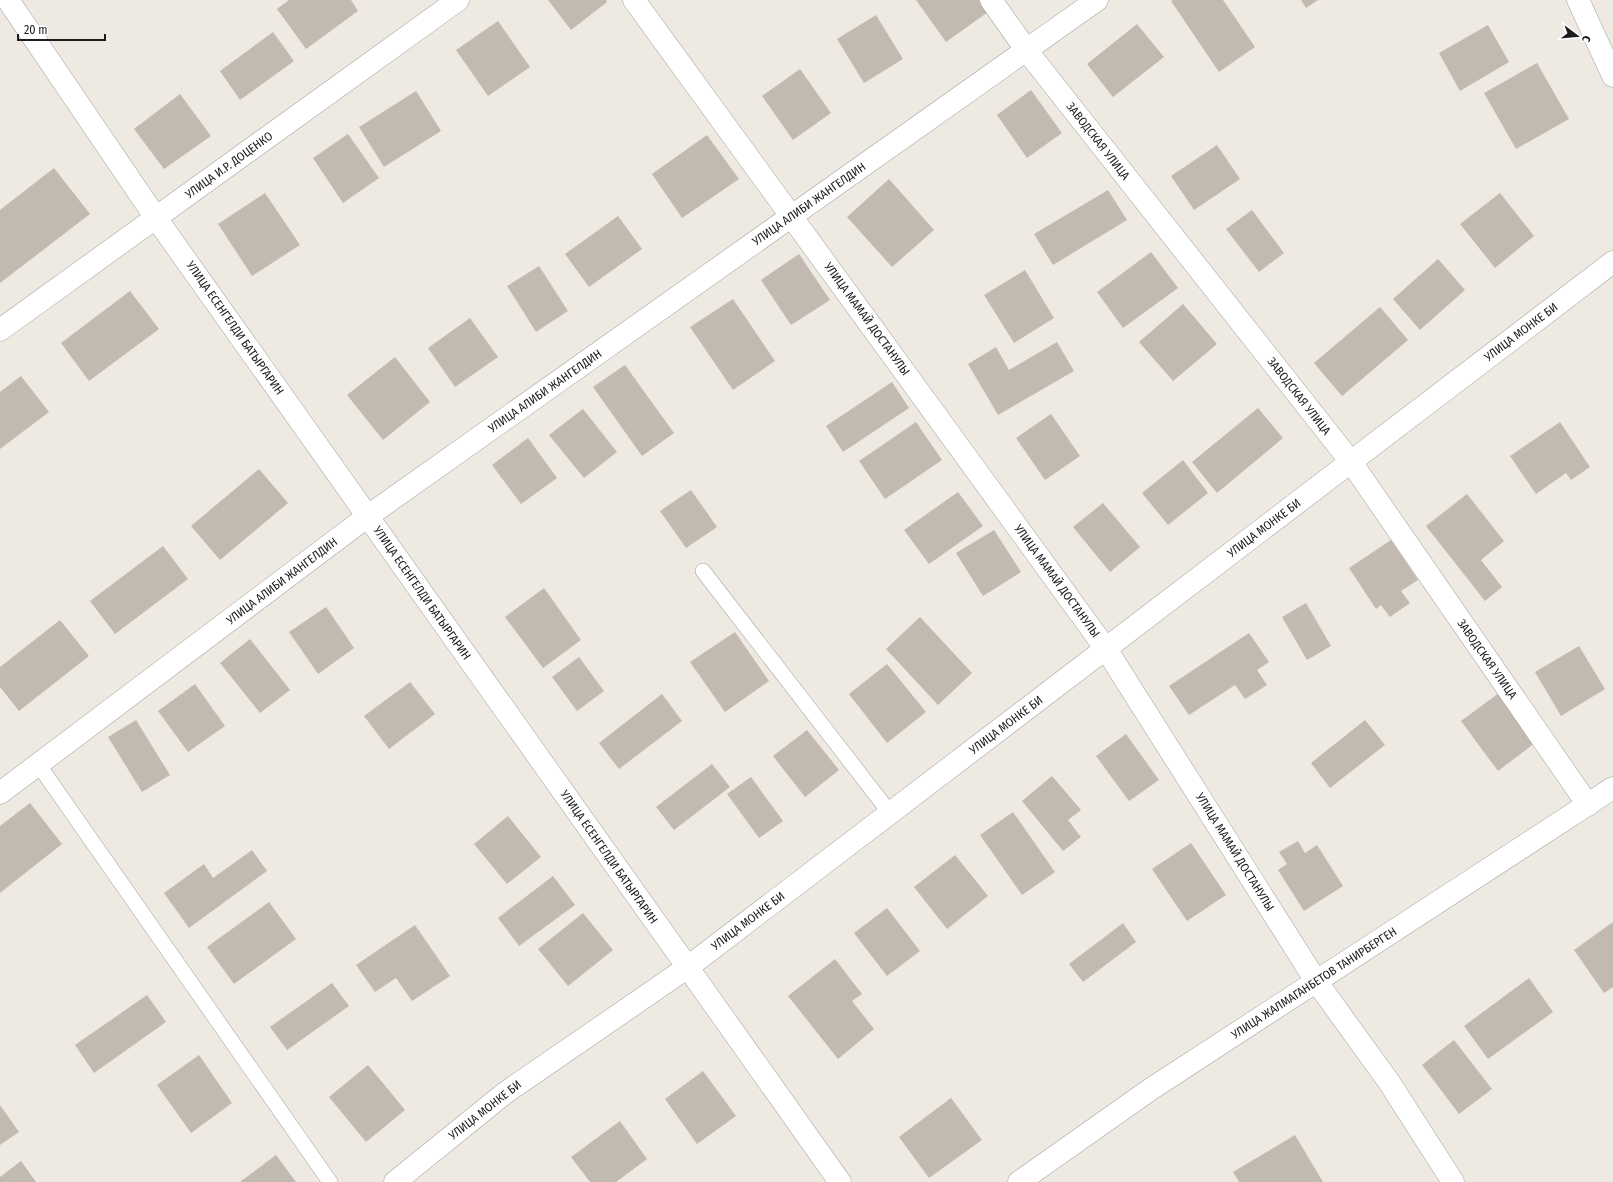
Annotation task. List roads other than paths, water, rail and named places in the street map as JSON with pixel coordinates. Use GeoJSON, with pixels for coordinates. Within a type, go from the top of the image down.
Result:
{"type":"FeatureCollection","features":[{"type":"Feature","properties":{"kind":"street","name":"УЛИЦА ЕСЕНГЕЛДИ БАТЫРГАРИН"},"geometry":{"type":"LineString","coordinates":[[8,0],[156,218],[840,1182]]}},
{"type":"Feature","properties":{"kind":"street","name":"УЛИЦА И.Р. ДОЦЕНКО"},"geometry":{"type":"LineString","coordinates":[[0,330],[458,0]]}},
{"type":"Feature","properties":{"kind":"street","name":"УЛИЦА МАМАЙ ДОСТАНУЛЫ"},"geometry":{"type":"LineString","coordinates":[[634,0],[1106,649],[1316,981],[1389,1082],[1453,1182]]}},
{"type":"Feature","properties":{"kind":"street","name":"ЗАВОДСКАЯ УЛИЦА"},"geometry":{"type":"LineString","coordinates":[[991,0],[1027,51],[1351,462],[1588,805]]}},
{"type":"Feature","properties":{"kind":"street","name":"УЛИЦА АЛИБИ ЖАНГЕЛДИН"},"geometry":{"type":"LineString","coordinates":[[0,792],[368,516],[1097,0]]}},
{"type":"Feature","properties":{"kind":"street"},"geometry":{"type":"LineString","coordinates":[[1578,0],[1613,76]]}},
{"type":"Feature","properties":{"kind":"street","name":"УЛИЦА МОНКЕ БИ"},"geometry":{"type":"LineString","coordinates":[[395,1182],[505,1093],[688,967],[1613,262]]}},
{"type":"Feature","properties":{"kind":"street","name":"УЛИЦА ЖАЛМАГАНБЕТОВ ТАНИРБЕРГЕН"},"geometry":{"type":"LineString","coordinates":[[1019,1182],[1151,1089],[1613,788]]}},
{"type":"Feature","properties":{"kind":"lane"},"geometry":{"type":"LineString","coordinates":[[703,571],[890,813]]}},
{"type":"Feature","properties":{"kind":"lane"},"geometry":{"type":"LineString","coordinates":[[38,764],[330,1182]]}}]}
